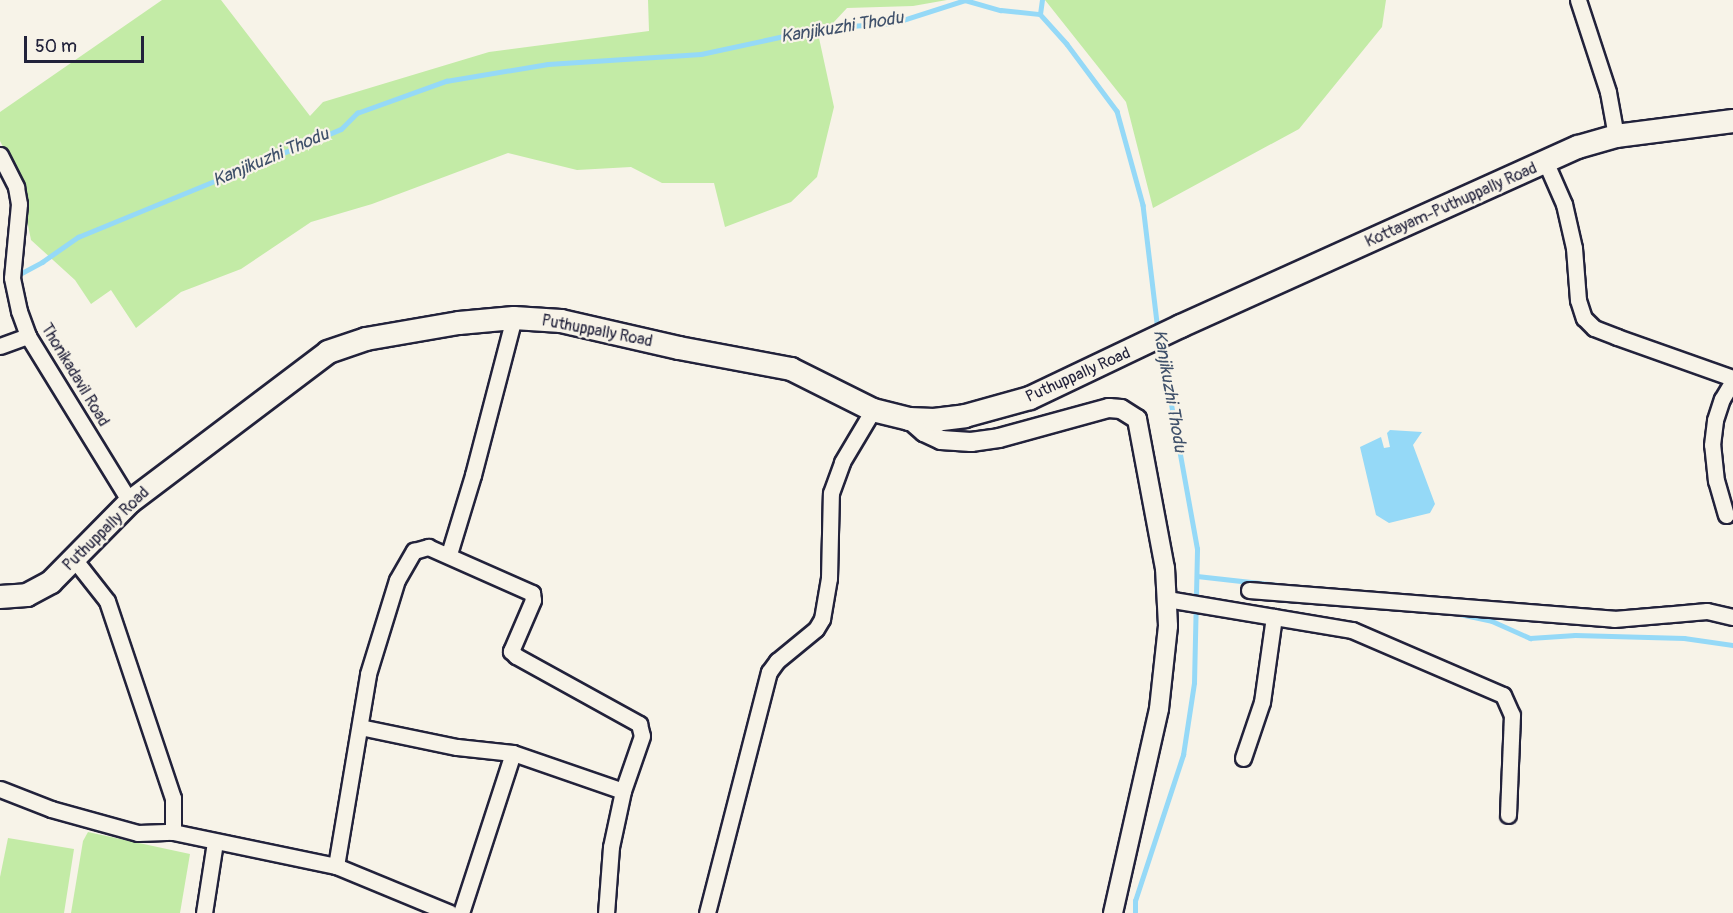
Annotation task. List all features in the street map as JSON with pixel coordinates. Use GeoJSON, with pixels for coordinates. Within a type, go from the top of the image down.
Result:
{"type":"FeatureCollection","features":[{"type":"Feature","properties":{"kind":"main road","name":"Kottayam-Puthuppally Road"},"geometry":{"type":"LineString","coordinates":[[1148,343],[1180,326],[1578,147],[1616,136],[1733,121]]}},
{"type":"Feature","properties":{"kind":"main road","name":"Puthuppally Road"},"geometry":{"type":"LineString","coordinates":[[0,597],[27,595],[51,582],[130,502],[328,352],[366,339],[514,318],[561,321],[679,348],[791,369],[873,410],[909,419],[934,420],[965,416],[1030,398],[1148,343]]}},
{"type":"Feature","properties":{"kind":"street"},"geometry":{"type":"LineString","coordinates":[[1578,0],[1608,92],[1616,136]]}},
{"type":"Feature","properties":{"kind":"street","name":"Thonikadavil Road"},"geometry":{"type":"LineString","coordinates":[[0,155],[16,187],[19,204],[12,278],[19,311],[28,336],[130,502]]}},
{"type":"Feature","properties":{"kind":"street"},"geometry":{"type":"LineString","coordinates":[[1546,163],[1564,204],[1574,248],[1578,300],[1584,318],[1594,328],[1733,380],[1722,399],[1715,420],[1712,445],[1716,481],[1726,515]]}},
{"type":"Feature","properties":{"kind":"street"},"geometry":{"type":"LineString","coordinates":[[449,554],[473,475],[514,318]]}},
{"type":"Feature","properties":{"kind":"street"},"geometry":{"type":"LineString","coordinates":[[0,346],[28,336]]}},
{"type":"Feature","properties":{"kind":"street"},"geometry":{"type":"LineString","coordinates":[[909,419],[924,432],[941,440],[971,442],[999,438],[1090,411],[1109,408],[1121,409],[1137,419],[1158,528],[1168,626],[1159,709],[1113,913]]}},
{"type":"Feature","properties":{"kind":"street"},"geometry":{"type":"LineString","coordinates":[[707,913],[769,672],[777,661],[816,629],[822,619],[829,578],[831,493],[842,462],[873,410]]}},
{"type":"Feature","properties":{"kind":"street"},"geometry":{"type":"LineString","coordinates":[[336,866],[368,674],[397,580],[414,551],[428,547],[449,554],[532,593],[533,600],[511,651],[516,656],[639,724],[642,736],[623,791],[611,847],[606,913]]}},
{"type":"Feature","properties":{"kind":"street"},"geometry":{"type":"LineString","coordinates":[[74,560],[107,601],[173,798],[173,832]]}},
{"type":"Feature","properties":{"kind":"street"},"geometry":{"type":"LineString","coordinates":[[1249,590],[1614,619],[1707,611],[1733,617]]}},
{"type":"Feature","properties":{"kind":"street"},"geometry":{"type":"LineString","coordinates":[[1167,599],[1352,630],[1503,695],[1512,715],[1508,815]]}},
{"type":"Feature","properties":{"kind":"street"},"geometry":{"type":"LineString","coordinates":[[1243,758],[1262,702],[1274,617]]}},
{"type":"Feature","properties":{"kind":"street"},"geometry":{"type":"LineString","coordinates":[[360,726],[447,746],[513,753],[623,791]]}},
{"type":"Feature","properties":{"kind":"street"},"geometry":{"type":"LineString","coordinates":[[461,913],[513,753]]}},
{"type":"Feature","properties":{"kind":"street"},"geometry":{"type":"LineString","coordinates":[[0,789],[51,809],[138,833],[173,832],[336,866],[450,913]]}},
{"type":"Feature","properties":{"kind":"street"},"geometry":{"type":"LineString","coordinates":[[204,913],[215,842]]}},
{"type":"Feature","properties":{"kind":"green space"},"geometry":{"type":"Polygon","coordinates":[[[162,0],[221,0],[310,116],[323,102],[489,52],[649,31],[648,0],[947,0],[913,6],[847,8],[819,38],[834,107],[817,177],[791,202],[725,227],[714,183],[662,183],[631,167],[577,170],[508,153],[372,204],[311,222],[241,269],[181,292],[136,328],[111,290],[91,304],[75,280],[31,240],[18,176],[0,141],[0,112],[162,0]]]}},
{"type":"Feature","properties":{"kind":"green space"},"geometry":{"type":"Polygon","coordinates":[[[1045,0],[1386,0],[1382,27],[1299,129],[1153,208],[1126,102],[1045,0]]]}},
{"type":"Feature","properties":{"kind":"green space"},"geometry":{"type":"Polygon","coordinates":[[[88,832],[190,854],[180,913],[71,913],[83,841],[88,832]]]}},
{"type":"Feature","properties":{"kind":"green space"},"geometry":{"type":"Polygon","coordinates":[[[8,838],[74,849],[64,913],[0,913],[0,877],[8,838]]]}},
{"type":"Feature","properties":{"kind":"water"},"geometry":{"type":"Polygon","coordinates":[[[1390,430],[1422,432],[1413,445],[1435,504],[1430,513],[1389,523],[1376,515],[1360,447],[1381,437],[1384,448],[1390,447],[1387,433],[1390,430]]]}},
{"type":"Feature","properties":{"kind":"waterway","name":"Kanjikuzhi Thodu"},"geometry":{"type":"LineString","coordinates":[[16,276],[42,262],[78,237],[341,129],[357,113],[446,81],[548,64],[701,54],[821,28],[894,23],[965,0],[1001,10],[1040,14],[1067,44],[1117,111],[1143,205],[1158,330]]}},
{"type":"Feature","properties":{"kind":"waterway"},"geometry":{"type":"LineString","coordinates":[[1040,14],[1042,0]]}},
{"type":"Feature","properties":{"kind":"waterway","name":"Kanjikuzhi Thodu"},"geometry":{"type":"LineString","coordinates":[[1135,913],[1135,901],[1183,755],[1194,683],[1197,549],[1160,344]]}},
{"type":"Feature","properties":{"kind":"waterway"},"geometry":{"type":"LineString","coordinates":[[1197,576],[1277,585]]}},
{"type":"Feature","properties":{"kind":"waterway"},"geometry":{"type":"LineString","coordinates":[[1460,614],[1492,621],[1530,638],[1575,635],[1684,638],[1733,645]]}}]}
